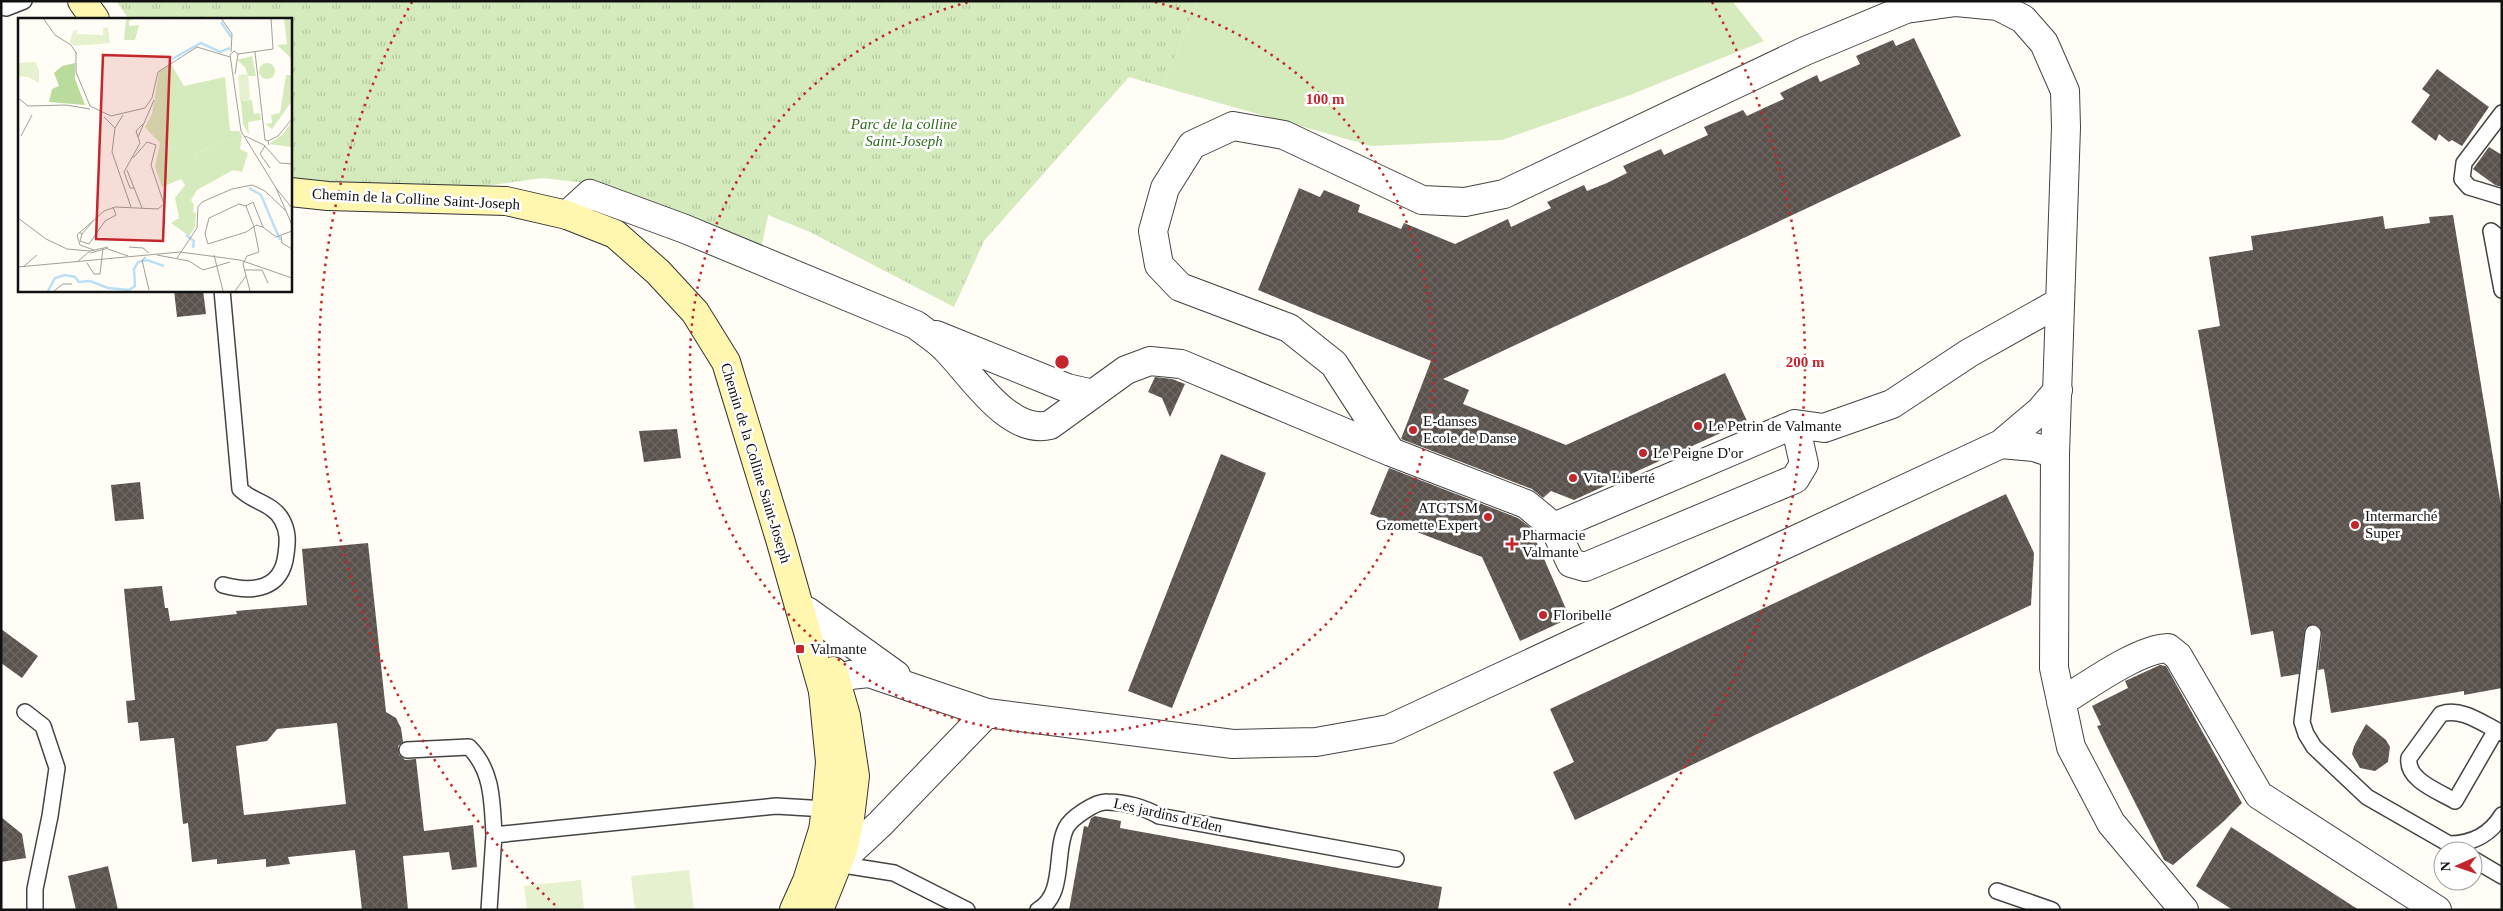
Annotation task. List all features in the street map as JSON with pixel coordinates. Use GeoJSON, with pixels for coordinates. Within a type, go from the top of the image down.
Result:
{"type":"FeatureCollection","features":[{"type":"Feature","properties":{"kind":"street"},"geometry":{"type":"LineString","coordinates":[[82,1],[94,18]]}},
{"type":"Feature","properties":{"kind":"street"},"geometry":{"type":"LineString","coordinates":[[1391,452],[1334,364],[1289,328],[1180,287],[1159,265],[1153,231],[1165,188],[1192,145],[1233,126],[1284,135],[1422,200],[1465,202],[1504,194],[1806,51],[1906,8],[1956,2],[1998,6],[2023,19],[2044,43],[2065,91],[2056,454],[2054,668],[2072,747],[2111,823],[2184,910]]}},
{"type":"Feature","properties":{"kind":"street","name":"Chemin de la Colline Saint-Joseph"},"geometry":{"type":"LineString","coordinates":[[291,192],[328,196],[506,201],[567,215],[615,234],[658,272],[695,312],[726,362],[793,584],[830,686],[846,716],[855,776],[838,813],[817,847],[794,910]]}},
{"type":"Feature","properties":{"kind":"street"},"geometry":{"type":"LineString","coordinates":[[567,215],[590,194],[695,233],[921,329],[1067,388],[1093,394]]}},
{"type":"Feature","properties":{"kind":"street"},"geometry":{"type":"LineString","coordinates":[[1554,527],[1794,424],[1824,428],[1892,404],[1969,353],[2060,302]]}},
{"type":"Feature","properties":{"kind":"street"},"geometry":{"type":"LineString","coordinates":[[921,329],[946,348],[978,387],[1021,423],[1040,427],[1050,425],[1126,370],[1150,361],[1181,364],[1391,452],[1526,504],[1554,527],[1570,563],[1585,567],[1795,479],[1804,464],[1794,424]]}},
{"type":"Feature","properties":{"kind":"street"},"geometry":{"type":"LineString","coordinates":[[830,686],[850,675],[869,673],[987,713],[1233,744],[1316,742],[1389,729],[1997,446],[2040,411],[2058,390]]}},
{"type":"Feature","properties":{"kind":"street"},"geometry":{"type":"LineString","coordinates":[[1997,446],[2034,447],[2056,454]]}},
{"type":"Feature","properties":{"kind":"street","name":"Chemin de la Colline Saint-Joseph"},"geometry":{"type":"LineString","coordinates":[[793,584],[807,611],[830,686],[829,780],[838,813],[843,850],[819,910]]}},
{"type":"Feature","properties":{"kind":"street"},"geometry":{"type":"LineString","coordinates":[[807,611],[911,686]]}},
{"type":"Feature","properties":{"kind":"street"},"geometry":{"type":"LineString","coordinates":[[2061,702],[2138,657],[2156,648],[2168,648],[2178,656],[2259,795],[2437,910]]}},
{"type":"Feature","properties":{"kind":"street"},"geometry":{"type":"LineString","coordinates":[[836,864],[880,824],[987,713]]}},
{"type":"Feature","properties":{"kind":"street"},"geometry":{"type":"LineString","coordinates":[[838,813],[880,824]]}},
{"type":"Feature","properties":{"kind":"lane"},"geometry":{"type":"LineString","coordinates":[[1,7],[6,8],[24,1]]}},
{"type":"Feature","properties":{"kind":"lane"},"geometry":{"type":"LineString","coordinates":[[2502,113],[2464,163],[2462,179],[2469,187],[2502,197]]}},
{"type":"Feature","properties":{"kind":"lane"},"geometry":{"type":"LineString","coordinates":[[2502,240],[2491,231],[2502,290]]}},
{"type":"Feature","properties":{"kind":"lane"},"geometry":{"type":"LineString","coordinates":[[222,291],[240,489],[246,496],[269,506],[277,513],[288,538],[286,560],[279,576],[254,590],[240,590],[223,585]]}},
{"type":"Feature","properties":{"kind":"lane"},"geometry":{"type":"LineString","coordinates":[[2313,633],[2302,722],[2314,748],[2367,797],[2444,841]]}},
{"type":"Feature","properties":{"kind":"lane"},"geometry":{"type":"LineString","coordinates":[[2449,711],[2462,713],[2499,732],[2455,801],[2412,776],[2408,766],[2410,758],[2440,714],[2449,711]]}},
{"type":"Feature","properties":{"kind":"lane"},"geometry":{"type":"LineString","coordinates":[[25,712],[43,726],[57,768],[50,816],[35,889],[35,910]]}},
{"type":"Feature","properties":{"kind":"lane"},"geometry":{"type":"LineString","coordinates":[[407,750],[469,747],[481,759],[487,776],[492,803],[494,835],[489,910]]}},
{"type":"Feature","properties":{"kind":"lane","name":"Les jardins d'Eden"},"geometry":{"type":"LineString","coordinates":[[1038,910],[1054,892],[1065,828],[1077,814],[1105,801],[1146,809],[1159,816],[1396,859]]}},
{"type":"Feature","properties":{"kind":"lane"},"geometry":{"type":"LineString","coordinates":[[494,835],[776,806],[838,813]]}},
{"type":"Feature","properties":{"kind":"lane"},"geometry":{"type":"LineString","coordinates":[[2470,841],[2483,836],[2502,815]]}},
{"type":"Feature","properties":{"kind":"lane"},"geometry":{"type":"LineString","coordinates":[[836,864],[894,873],[967,910]]}},
{"type":"Feature","properties":{"kind":"lane"},"geometry":{"type":"LineString","coordinates":[[2483,864],[2501,873]]}},
{"type":"Feature","properties":{"kind":"lane"},"geometry":{"type":"LineString","coordinates":[[1997,890],[2052,910]]}},
{"type":"Feature","properties":{"kind":"green space","name":"Parc de la colline Saint-Joseph"},"geometry":{"type":"Polygon","coordinates":[[[116,1],[1198,1],[1163,87],[1129,77],[984,241],[954,307],[810,232],[768,215],[761,249],[587,183],[542,178],[471,188],[291,182],[291,18],[128,18],[116,1]]]}},
{"type":"Feature","properties":{"kind":"green space"},"geometry":{"type":"Polygon","coordinates":[[[1198,1],[1732,1],[1764,41],[1630,95],[1502,140],[1371,146],[1163,87],[1198,1]]]}},
{"type":"Feature","properties":{"kind":"green space"},"geometry":{"type":"Polygon","coordinates":[[[689,870],[694,910],[635,910],[631,876],[689,870]]]}},
{"type":"Feature","properties":{"kind":"green space"},"geometry":{"type":"Polygon","coordinates":[[[581,880],[584,910],[527,910],[524,886],[581,880]]]}},
{"type":"Feature","properties":{"kind":"building"},"geometry":{"type":"Polygon","coordinates":[[[1914,38],[1961,136],[1443,379],[1469,390],[1463,404],[1566,445],[1725,373],[1747,421],[1574,500],[1551,491],[1543,498],[1532,489],[1401,439],[1431,361],[1258,290],[1299,188],[1320,197],[1324,190],[1360,205],[1358,212],[1401,229],[1404,223],[1455,244],[1508,219],[1511,227],[1551,208],[1547,202],[1584,185],[1587,191],[1627,173],[1623,166],[1661,149],[1664,155],[1708,135],[1704,127],[1743,110],[1747,116],[1784,99],[1780,93],[1817,75],[1820,82],[1860,64],[1856,56],[1893,40],[1896,46],[1914,38]]]}},
{"type":"Feature","properties":{"kind":"building"},"geometry":{"type":"Polygon","coordinates":[[[2437,69],[2489,107],[2462,146],[2452,140],[2449,142],[2439,134],[2436,141],[2411,122],[2430,95],[2422,89],[2437,69]]]}},
{"type":"Feature","properties":{"kind":"building"},"geometry":{"type":"Polygon","coordinates":[[[2489,147],[2502,155],[2502,187],[2495,185],[2473,169],[2489,147]]]}},
{"type":"Feature","properties":{"kind":"building","name":"Intermarché Super"},"geometry":{"type":"Polygon","coordinates":[[[2453,215],[2502,512],[2502,688],[2464,695],[2464,691],[2331,713],[2324,669],[2318,670],[2322,634],[2319,626],[2314,624],[2305,628],[2299,674],[2281,677],[2273,631],[2251,635],[2198,330],[2220,326],[2209,257],[2253,250],[2251,236],[2383,216],[2385,229],[2430,223],[2429,217],[2453,215]]]}},
{"type":"Feature","properties":{"kind":"building"},"geometry":{"type":"Polygon","coordinates":[[[174,291],[203,291],[206,314],[177,317],[174,291]]]}},
{"type":"Feature","properties":{"kind":"building"},"geometry":{"type":"Polygon","coordinates":[[[1155,377],[1172,379],[1185,384],[1170,417],[1162,398],[1148,392],[1155,377]]]}},
{"type":"Feature","properties":{"kind":"building"},"geometry":{"type":"Polygon","coordinates":[[[677,429],[681,458],[644,462],[639,431],[677,429]]]}},
{"type":"Feature","properties":{"kind":"building"},"geometry":{"type":"Polygon","coordinates":[[[1221,454],[1266,473],[1172,708],[1128,691],[1221,454]]]}},
{"type":"Feature","properties":{"kind":"building"},"geometry":{"type":"Polygon","coordinates":[[[1389,468],[1518,518],[1530,527],[1570,618],[1520,641],[1482,557],[1370,514],[1389,468]]]}},
{"type":"Feature","properties":{"kind":"building"},"geometry":{"type":"Polygon","coordinates":[[[140,482],[144,519],[115,521],[111,485],[140,482]]]}},
{"type":"Feature","properties":{"kind":"building"},"geometry":{"type":"Polygon","coordinates":[[[2006,494],[2034,553],[2031,605],[1575,820],[1553,772],[1574,762],[1550,709],[2006,494]]]}},
{"type":"Feature","properties":{"kind":"building"},"geometry":{"type":"Polygon","coordinates":[[[368,543],[386,712],[396,718],[401,728],[403,742],[398,746],[399,755],[405,760],[416,759],[424,831],[473,825],[477,867],[452,870],[449,852],[403,856],[408,910],[362,910],[355,850],[288,857],[290,864],[266,867],[266,859],[217,864],[217,859],[192,862],[188,823],[183,824],[174,738],[140,741],[138,722],[128,723],[126,701],[135,700],[124,589],[162,586],[165,608],[168,608],[170,621],[237,614],[236,611],[307,605],[302,549],[368,543]],[[337,723],[277,729],[267,741],[236,746],[244,815],[346,804],[337,723]]]}},
{"type":"Feature","properties":{"kind":"building"},"geometry":{"type":"Polygon","coordinates":[[[1,629],[38,656],[22,678],[1,663],[1,629]]]}},
{"type":"Feature","properties":{"kind":"building"},"geometry":{"type":"Polygon","coordinates":[[[2160,665],[2166,666],[2242,803],[2173,865],[2164,860],[2097,726],[2101,725],[2092,706],[2128,688],[2125,681],[2160,665]]]}},
{"type":"Feature","properties":{"kind":"building"},"geometry":{"type":"Polygon","coordinates":[[[2366,724],[2386,740],[2390,747],[2388,762],[2375,771],[2360,768],[2352,754],[2354,746],[2366,724]]]}},
{"type":"Feature","properties":{"kind":"building"},"geometry":{"type":"Polygon","coordinates":[[[1095,816],[1121,821],[1120,828],[1442,887],[1438,910],[1069,910],[1084,826],[1088,827],[1091,818],[1095,816]]]}},
{"type":"Feature","properties":{"kind":"building"},"geometry":{"type":"Polygon","coordinates":[[[1,817],[22,834],[26,858],[1,862],[1,817]]]}},
{"type":"Feature","properties":{"kind":"building"},"geometry":{"type":"Polygon","coordinates":[[[2231,827],[2359,910],[2233,910],[2214,898],[2196,886],[2231,827]]]}},
{"type":"Feature","properties":{"kind":"building"},"geometry":{"type":"Polygon","coordinates":[[[108,866],[118,910],[76,910],[68,876],[108,866]]]}},
{"type":"Feature","properties":{"kind":"place","name":"Le Petrin de Valmante"},"geometry":{"type":"Point","coordinates":[1698,426]}},
{"type":"Feature","properties":{"kind":"place","name":"E-danses Ecole de Danse"},"geometry":{"type":"Point","coordinates":[1413,430]}},
{"type":"Feature","properties":{"kind":"place","name":"Le Peigne D'or"},"geometry":{"type":"Point","coordinates":[1643,453]}},
{"type":"Feature","properties":{"kind":"place","name":"Vita Liberté"},"geometry":{"type":"Point","coordinates":[1573,478]}},
{"type":"Feature","properties":{"kind":"place","name":"ATGTSM Gzomette Expert"},"geometry":{"type":"Point","coordinates":[1488,517]}},
{"type":"Feature","properties":{"kind":"place","name":"Intermarché Super"},"geometry":{"type":"Point","coordinates":[2355,525]}},
{"type":"Feature","properties":{"kind":"place","name":"Pharmacie Valmante"},"geometry":{"type":"Point","coordinates":[1512,544]}},
{"type":"Feature","properties":{"kind":"place","name":"Floribelle"},"geometry":{"type":"Point","coordinates":[1543,615]}},
{"type":"Feature","properties":{"kind":"place","name":"Valmante"},"geometry":{"type":"Point","coordinates":[800,649]}}]}
